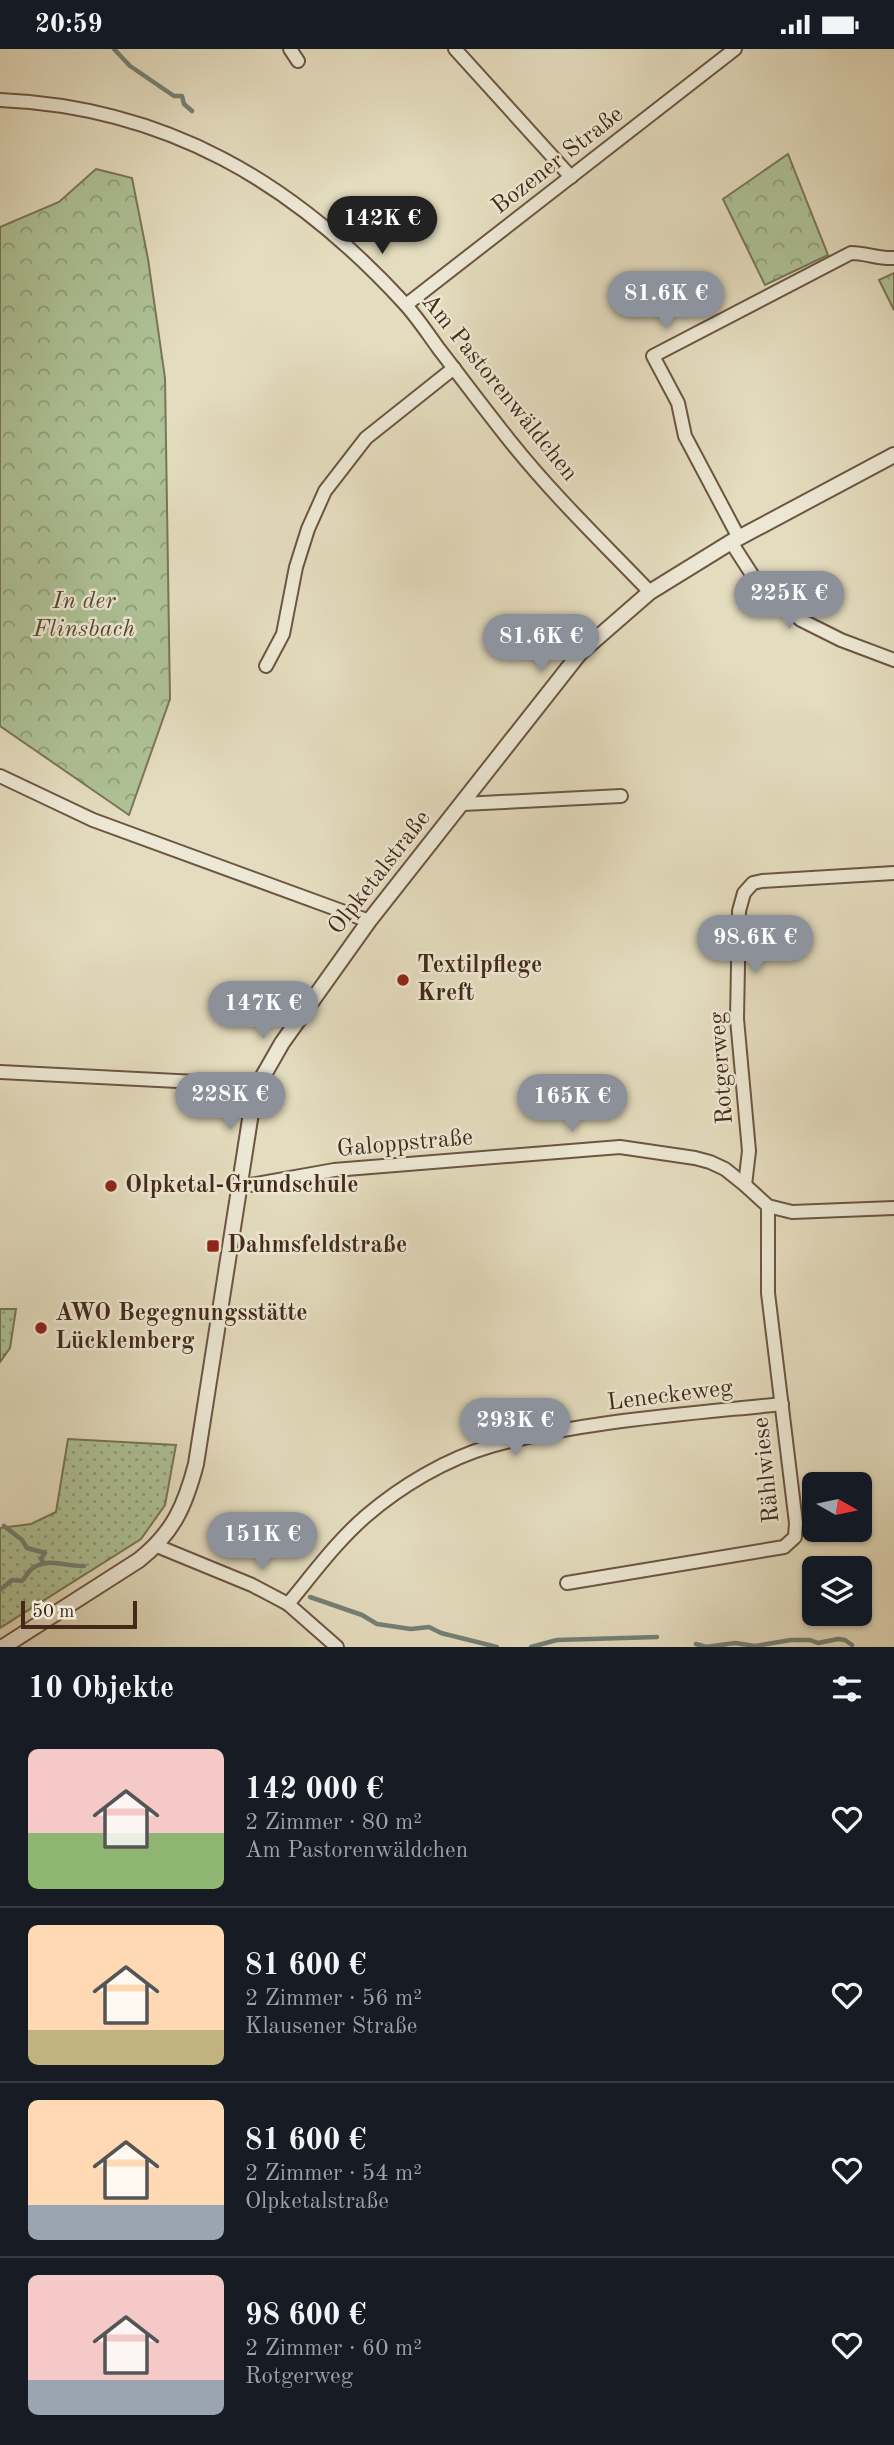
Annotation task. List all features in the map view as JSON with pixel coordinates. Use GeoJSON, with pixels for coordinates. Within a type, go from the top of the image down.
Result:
{"type":"FeatureCollection","features":[{"type":"Feature","properties":{"kind":"street"},"geometry":{"type":"LineString","coordinates":[[290,49],[298,61]]}},
{"type":"Feature","properties":{"kind":"street"},"geometry":{"type":"LineString","coordinates":[[455,49],[571,177]]}},
{"type":"Feature","properties":{"kind":"street","name":"Bozener Straße"},"geometry":{"type":"LineString","coordinates":[[406,305],[735,49]]}},
{"type":"Feature","properties":{"kind":"street","name":"Am Pastorenwäldchen"},"geometry":{"type":"LineString","coordinates":[[0,100],[81,109],[148,125],[238,167],[302,208],[352,249],[406,305],[551,490],[650,592]]}},
{"type":"Feature","properties":{"kind":"street"},"geometry":{"type":"LineString","coordinates":[[894,258],[851,253],[653,356],[678,403],[685,436],[758,584],[801,620],[841,640],[894,660]]}},
{"type":"Feature","properties":{"kind":"street"},"geometry":{"type":"LineString","coordinates":[[266,666],[283,634],[296,567],[308,529],[325,491],[366,437],[454,368]]}},
{"type":"Feature","properties":{"kind":"street","name":"Olpketalstraße"},"geometry":{"type":"LineString","coordinates":[[3,1647],[158,1546],[179,1514],[195,1464],[250,1114],[258,1085],[282,1043],[369,921],[580,653],[650,592],[735,540],[894,455]]}},
{"type":"Feature","properties":{"kind":"street"},"geometry":{"type":"LineString","coordinates":[[0,776],[93,820],[369,921]]}},
{"type":"Feature","properties":{"kind":"street","name":"Olpketalstraße"},"geometry":{"type":"LineString","coordinates":[[463,804],[621,796]]}},
{"type":"Feature","properties":{"kind":"street","name":"Rotgerweg"},"geometry":{"type":"LineString","coordinates":[[745,1185],[749,1151],[737,1019],[739,911],[744,893],[753,883],[762,881],[894,873]]}},
{"type":"Feature","properties":{"kind":"street"},"geometry":{"type":"LineString","coordinates":[[0,1072],[258,1085]]}},
{"type":"Feature","properties":{"kind":"street","name":"Galoppstraße"},"geometry":{"type":"LineString","coordinates":[[239,1187],[334,1170],[620,1147],[695,1157],[725,1169],[768,1206]]}},
{"type":"Feature","properties":{"kind":"street"},"geometry":{"type":"LineString","coordinates":[[768,1206],[792,1212],[894,1208]]}},
{"type":"Feature","properties":{"kind":"street","name":"Rählwiese"},"geometry":{"type":"LineString","coordinates":[[567,1583],[784,1547],[795,1537],[796,1523],[768,1293],[768,1206]]}},
{"type":"Feature","properties":{"kind":"street","name":"Leneckeweg"},"geometry":{"type":"LineString","coordinates":[[288,1604],[330,1553],[366,1516],[438,1468],[489,1447],[548,1434],[663,1416],[782,1405]]}},
{"type":"Feature","properties":{"kind":"street"},"geometry":{"type":"LineString","coordinates":[[158,1546],[252,1585],[288,1604],[337,1647]]}},
{"type":"Feature","properties":{"kind":"green space"},"geometry":{"type":"Polygon","coordinates":[[[788,154],[828,255],[765,285],[723,199],[788,154]]]}},
{"type":"Feature","properties":{"kind":"green space","name":"In der Flinsbach"},"geometry":{"type":"Polygon","coordinates":[[[96,169],[132,178],[148,259],[165,378],[170,699],[129,815],[0,726],[0,227],[59,202],[96,169]]]}},
{"type":"Feature","properties":{"kind":"green space"},"geometry":{"type":"Polygon","coordinates":[[[894,273],[894,310],[879,280],[894,273]]]}},
{"type":"Feature","properties":{"kind":"green space"},"geometry":{"type":"Polygon","coordinates":[[[0,1309],[16,1309],[10,1348],[0,1362],[0,1309]]]}},
{"type":"Feature","properties":{"kind":"green space"},"geometry":{"type":"Polygon","coordinates":[[[68,1439],[176,1445],[165,1505],[141,1539],[0,1628],[0,1528],[31,1524],[56,1512],[68,1439]]]}},
{"type":"Feature","properties":{"kind":"waterway"},"geometry":{"type":"LineString","coordinates":[[114,49],[130,66],[174,96],[182,96],[184,104],[192,111]]}},
{"type":"Feature","properties":{"kind":"waterway"},"geometry":{"type":"LineString","coordinates":[[4,1526],[22,1540],[27,1548],[45,1553],[41,1559],[44,1563]]}},
{"type":"Feature","properties":{"kind":"waterway"},"geometry":{"type":"LineString","coordinates":[[0,1590],[12,1580],[22,1581],[31,1569],[39,1565],[52,1563],[84,1566]]}},
{"type":"Feature","properties":{"kind":"waterway"},"geometry":{"type":"LineString","coordinates":[[310,1597],[362,1615],[377,1624],[411,1629],[429,1627],[441,1633],[497,1647]]}},
{"type":"Feature","properties":{"kind":"waterway"},"geometry":{"type":"LineString","coordinates":[[531,1647],[557,1640],[657,1637]]}},
{"type":"Feature","properties":{"kind":"waterway"},"geometry":{"type":"LineString","coordinates":[[706,1647],[735,1643],[755,1646],[791,1640],[818,1643],[838,1639],[852,1645]]}},
{"type":"Feature","properties":{"kind":"waterway"},"geometry":{"type":"LineString","coordinates":[[696,1644],[706,1647]]}},
{"type":"Feature","properties":{"kind":"place","name":"Textilpflege Kreft"},"geometry":{"type":"Point","coordinates":[403,980]}},
{"type":"Feature","properties":{"kind":"place","name":"Olpketal-Grundschule"},"geometry":{"type":"Point","coordinates":[111,1186]}},
{"type":"Feature","properties":{"kind":"place","name":"Dahmsfeldstraße"},"geometry":{"type":"Point","coordinates":[213,1246]}},
{"type":"Feature","properties":{"kind":"place","name":"AWO Begegnungsstätte Lücklemberg"},"geometry":{"type":"Point","coordinates":[41,1328]}}]}
